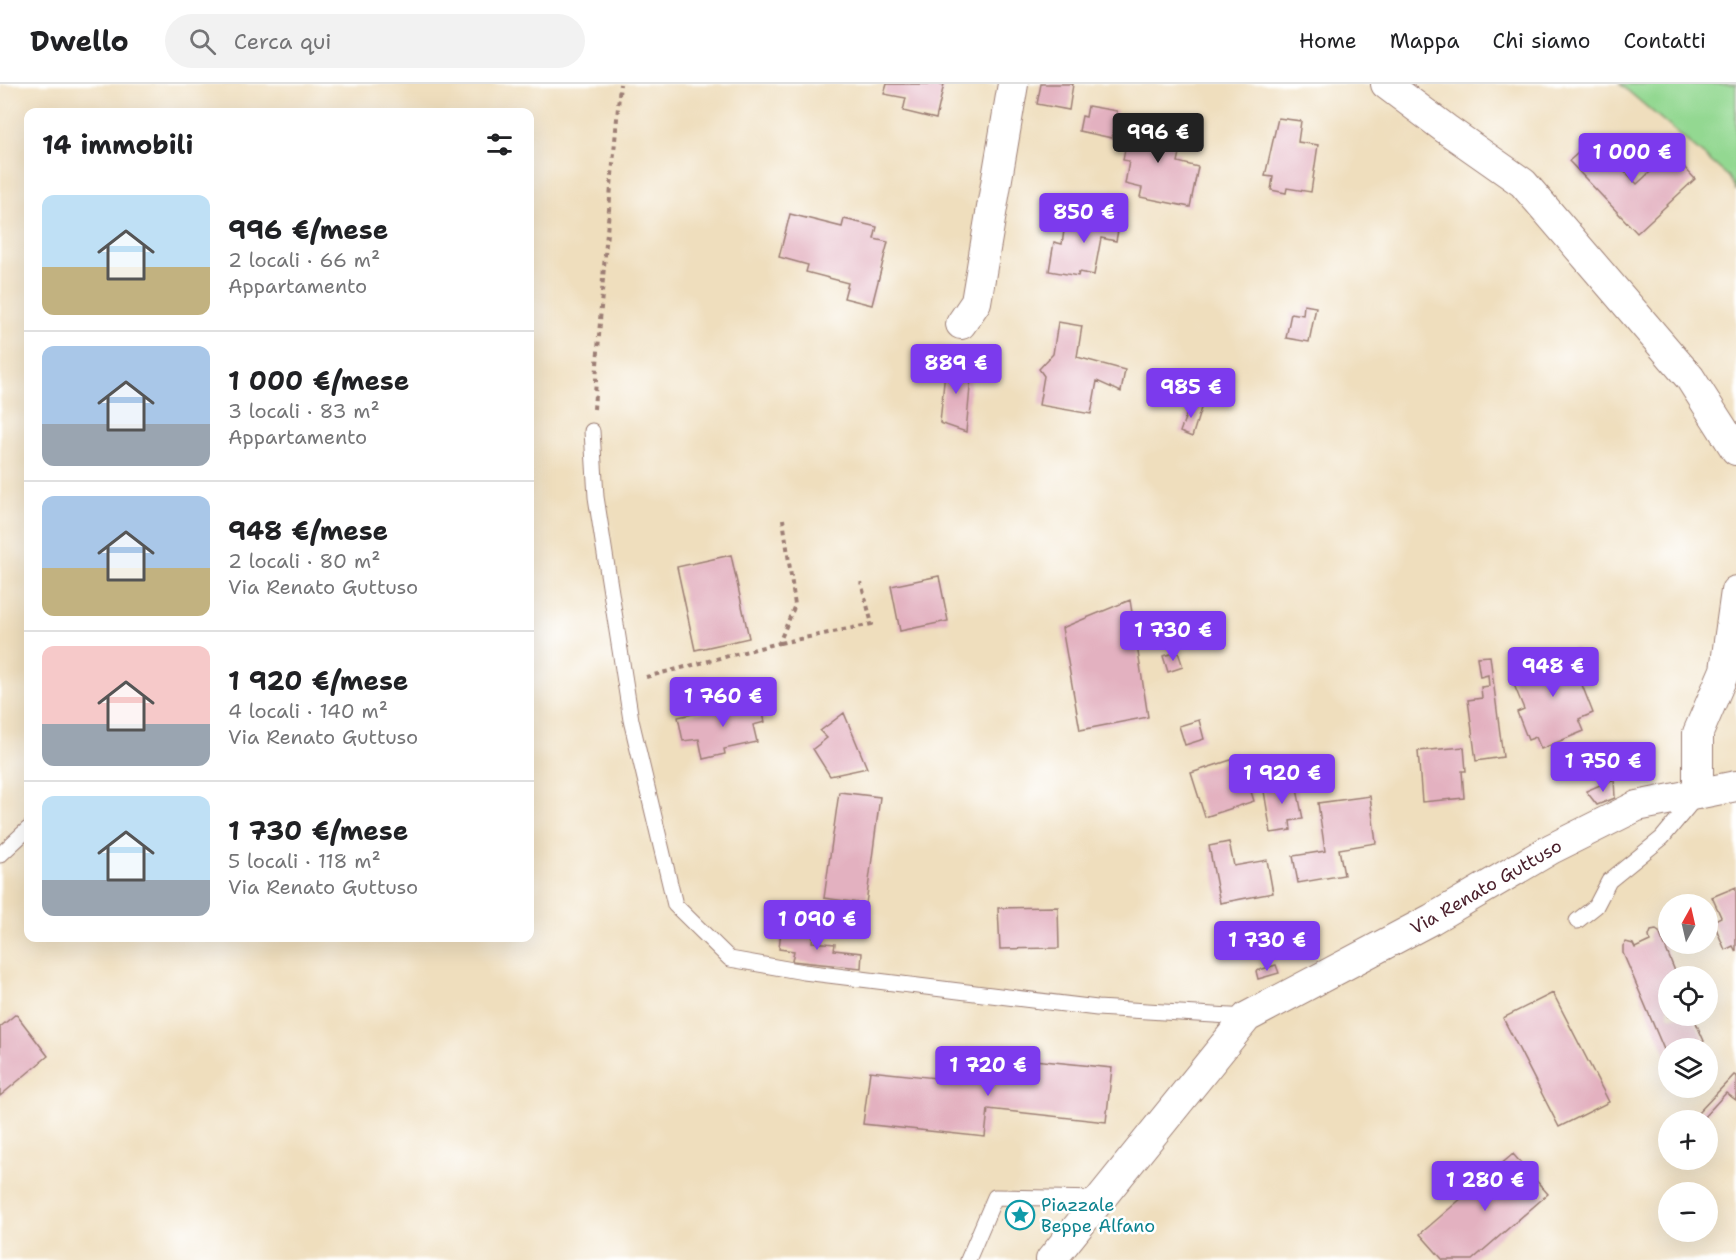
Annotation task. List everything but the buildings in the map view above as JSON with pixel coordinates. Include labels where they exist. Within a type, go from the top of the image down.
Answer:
[{"type":"street","points":[[961,324],[976,302],[1013,84]]},
{"type":"street","points":[[1386,84],[1523,183],[1690,378],[1736,450]]},
{"type":"street","points":[[1698,794],[1698,733],[1725,670],[1736,591]]},
{"type":"street","name":"Via Renato Guttuso","points":[[1247,1017],[1432,919],[1551,849],[1637,806],[1736,786]]},
{"type":"street","points":[[1051,1260],[1247,1017]]},
{"type":"lane","points":[[592,431],[596,497],[631,720],[675,905],[730,959],[804,972],[1097,1008],[1247,1017]]},
{"type":"lane","points":[[1577,921],[1596,906],[1609,881],[1662,838],[1698,794]]},
{"type":"lane","points":[[0,855],[24,833]]},
{"type":"lane","points":[[968,1260],[995,1197],[1100,1199]]},
{"type":"path","points":[[592,431],[620,84]]},
{"type":"path","points":[[780,643],[795,605],[783,519]]},
{"type":"path","points":[[625,682],[780,643],[872,624],[861,582]]},
{"type":"green space","points":[[1620,84],[1736,84],[1736,191],[1729,177]]},
{"type":"place","name":"Piazzale Beppe Alfano","points":[[1020,1215]]}]
